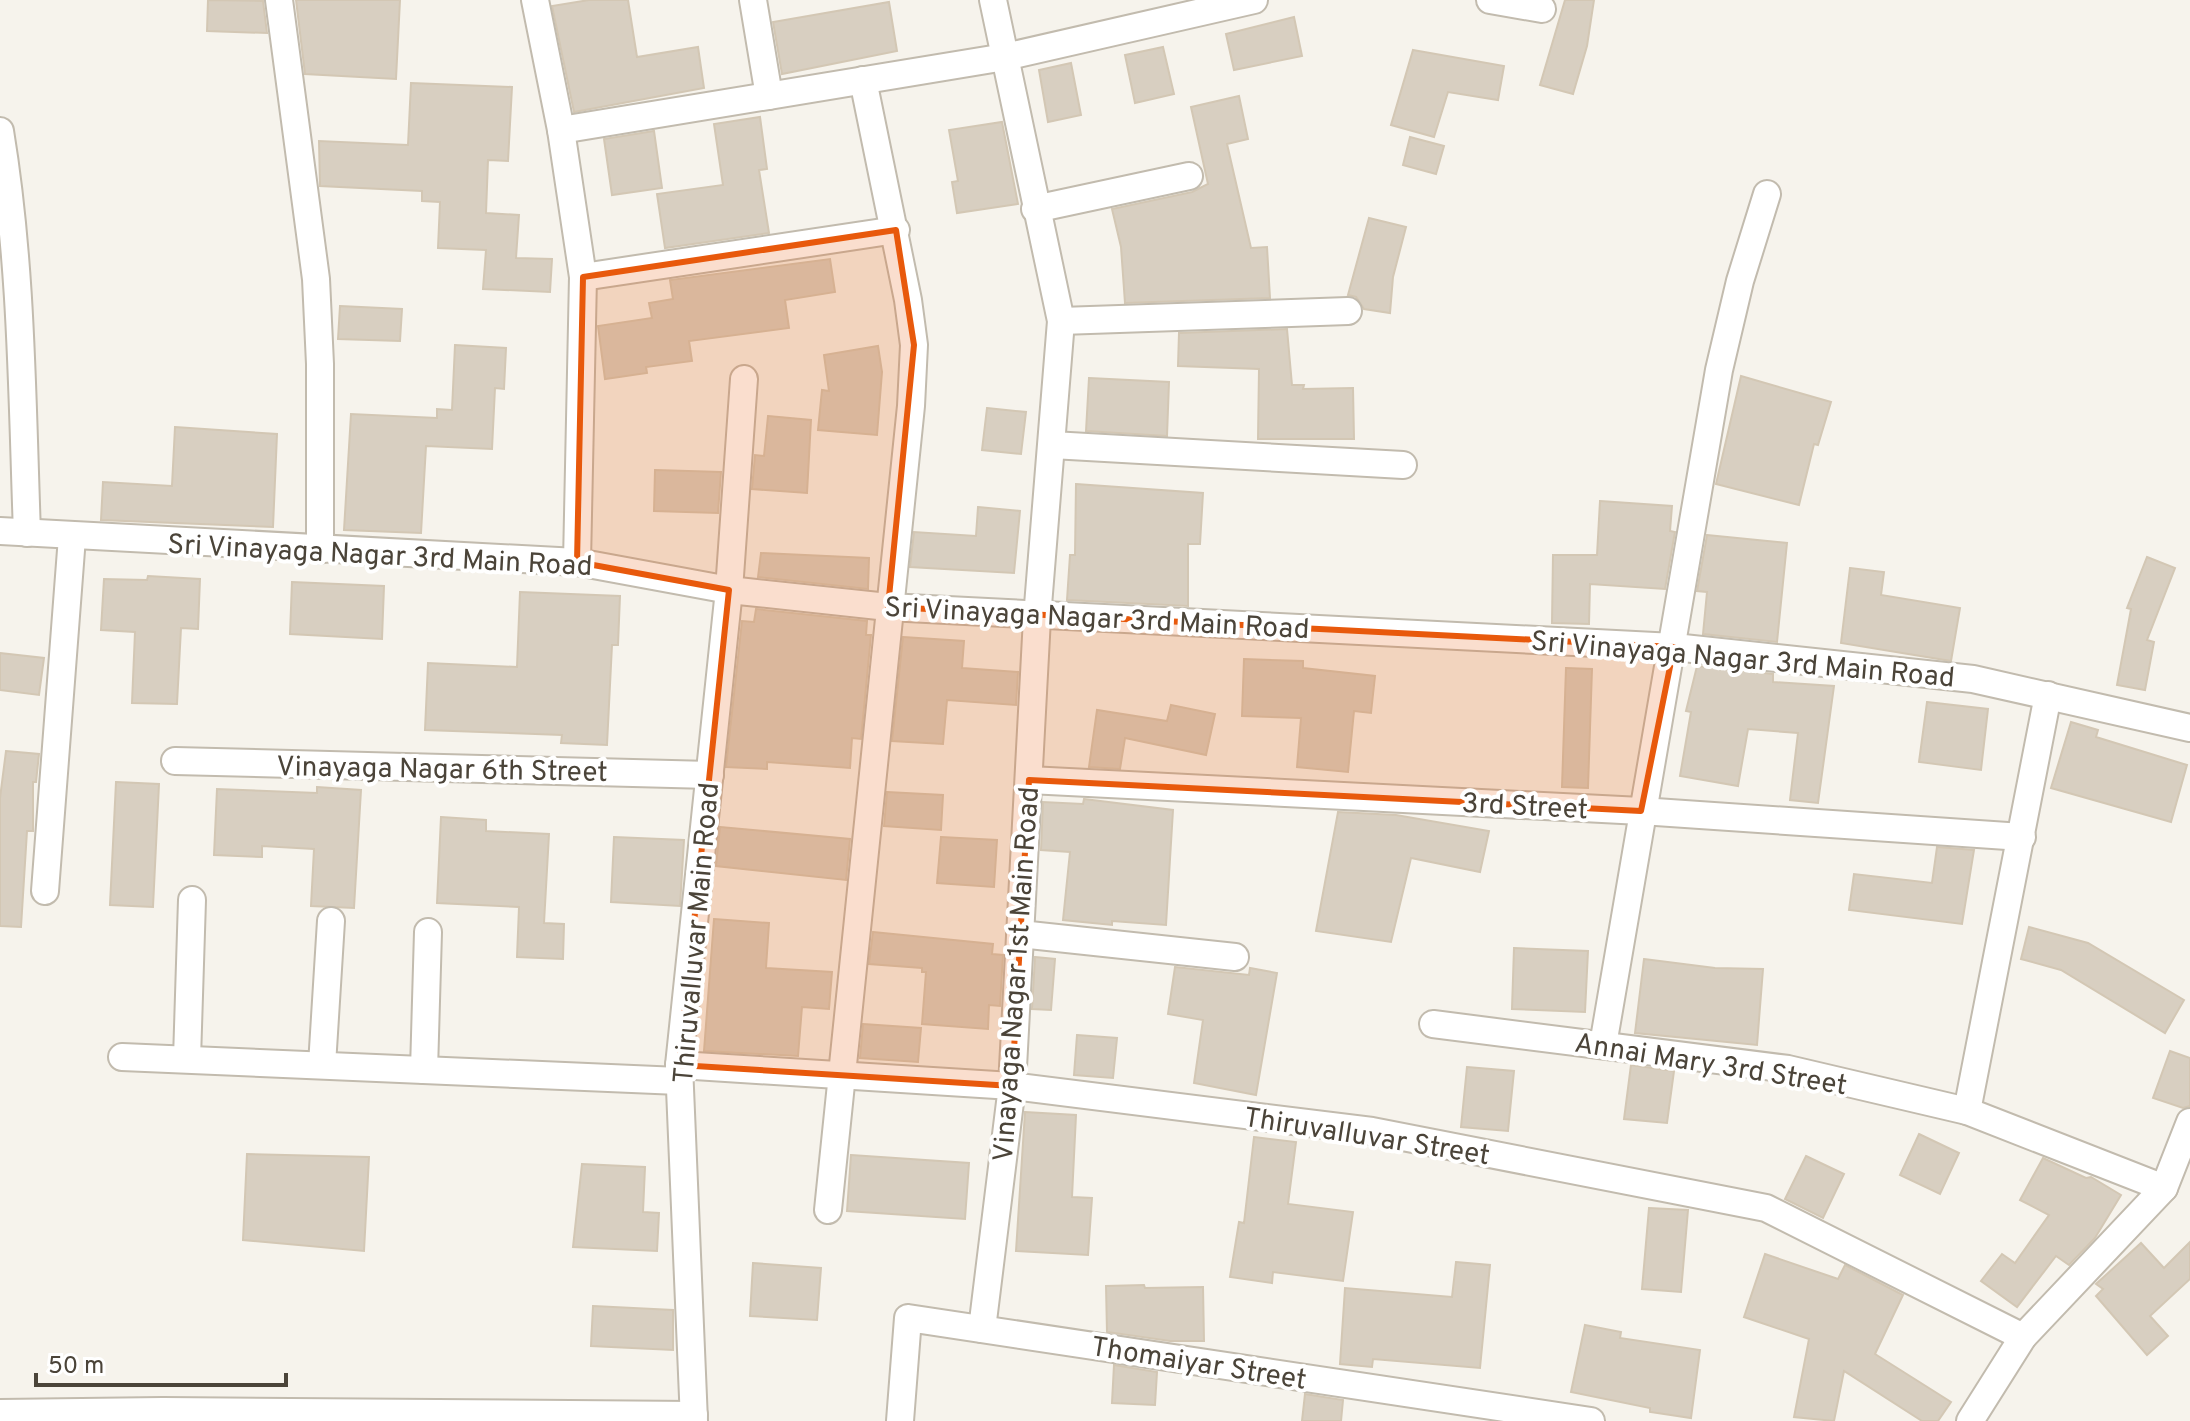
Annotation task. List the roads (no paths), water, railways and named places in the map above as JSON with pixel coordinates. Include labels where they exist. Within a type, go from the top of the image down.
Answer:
[{"type":"street","points":[[279,0],[316,279],[320,364],[320,550]]},
{"type":"street","points":[[535,0],[561,130],[583,277],[577,562]]},
{"type":"street","points":[[753,0],[769,96]]},
{"type":"street","name":"Vinayaga Nagar 1st Main Road","points":[[982,1329],[1012,1086],[1037,618],[1061,321],[993,0]]},
{"type":"street","points":[[561,130],[1005,57],[1254,0]]},
{"type":"street","points":[[1490,0],[1542,9]]},
{"type":"street","points":[[828,1210],[911,406],[914,345],[896,230],[863,80]]},
{"type":"street","points":[[0,131],[13,205],[27,533]]},
{"type":"street","points":[[1035,209],[1189,176]]},
{"type":"street","points":[[1603,1045],[1641,811],[1674,647],[1719,370],[1740,281],[1767,194]]},
{"type":"street","points":[[583,277],[896,230]]},
{"type":"street","points":[[1061,321],[1348,311]]},
{"type":"street","name":"Thiruvalluvar Main Road","points":[[694,1418],[679,1073],[729,590],[744,379]]},
{"type":"street","points":[[1052,445],[1403,465]]},
{"type":"street","name":"Sri Vinayaga Nagar 3rd Main Road","points":[[0,531],[577,562],[729,590],[888,607],[1037,618],[1674,647],[1973,679],[2190,728]]},
{"type":"street","points":[[45,891],[72,537]]},
{"type":"street","points":[[1967,1111],[2048,695]]},
{"type":"street","name":"Vinayaga Nagar 6th Street","points":[[175,761],[710,775]]},
{"type":"street","name":"3rd Street","points":[[1029,780],[1641,811],[2022,837]]},
{"type":"street","points":[[187,1059],[192,900]]},
{"type":"street","points":[[322,1065],[331,921]]},
{"type":"street","points":[[424,1070],[428,932]]},
{"type":"street","points":[[1020,934],[1235,957]]},
{"type":"street","name":"Annai Mary 3rd Street","points":[[1433,1024],[1788,1069],[1967,1111],[2164,1188]]},
{"type":"street","name":"Thiruvalluvar Street","points":[[122,1057],[424,1070],[844,1075],[1012,1086],[1372,1131],[1766,1208],[2023,1337]]},
{"type":"street","points":[[1970,1421],[2023,1337],[2164,1188],[2190,1122]]},
{"type":"street","name":"Thomaiyar Street","points":[[900,1421],[908,1318],[1591,1421]]},
{"type":"street","points":[[0,1413],[163,1411],[694,1418]]}]
